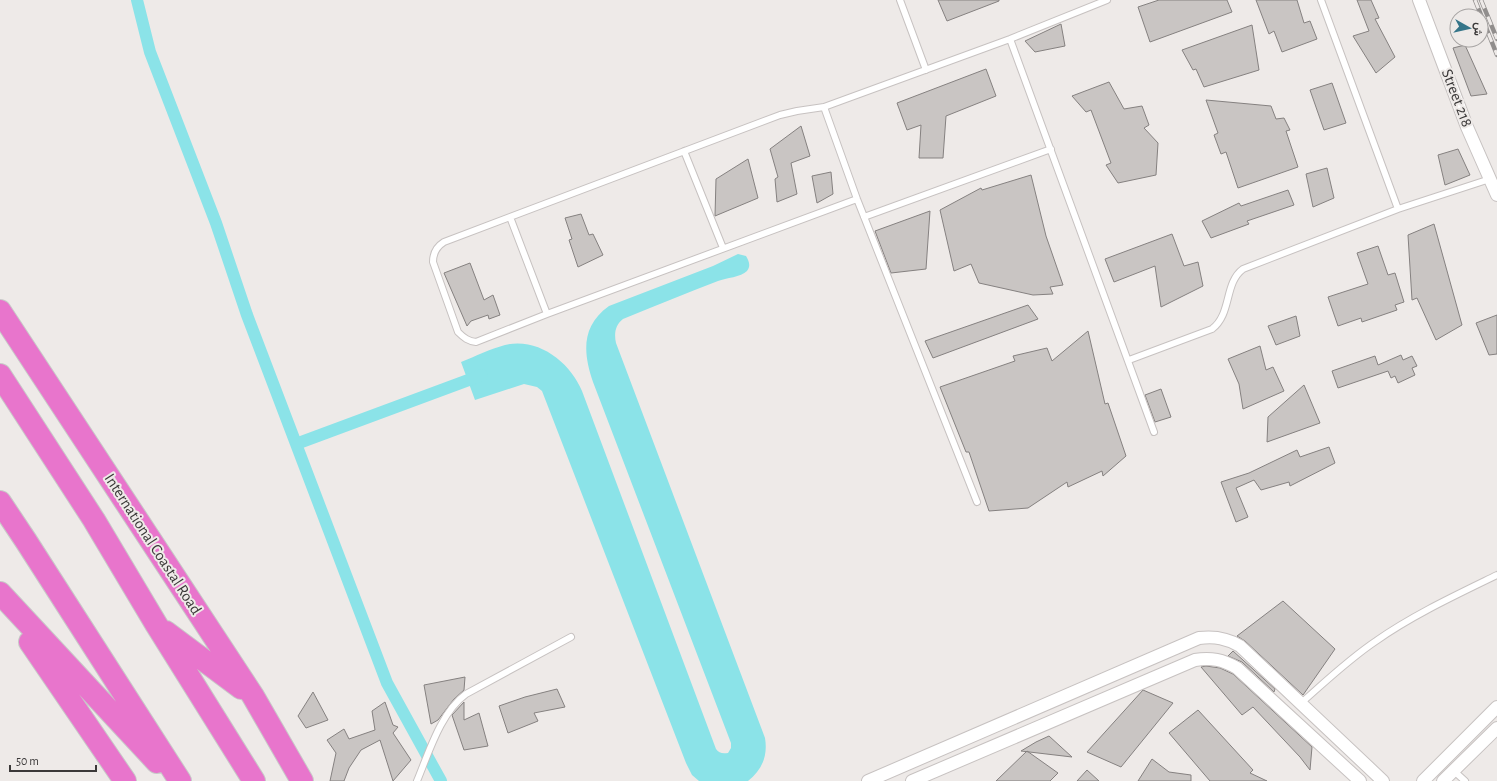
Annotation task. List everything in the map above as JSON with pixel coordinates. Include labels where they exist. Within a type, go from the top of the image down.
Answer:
[{"type":"highway","name":"International Coastal Road","points":[[0,311],[253,696],[302,781]]},
{"type":"highway","points":[[0,375],[94,520],[156,624],[254,781]]},
{"type":"highway","points":[[0,502],[180,781]]},
{"type":"highway","points":[[0,593],[174,781]]},
{"type":"highway","points":[[0,598],[125,781]]},
{"type":"highway","points":[[156,624],[253,696]]},
{"type":"street","name":"Street 218","points":[[1419,0],[1468,127],[1497,195]]},
{"type":"street","points":[[875,780],[1199,638],[1210,636],[1231,640],[1240,646],[1300,704],[1384,781]]},
{"type":"street","points":[[912,781],[1195,660],[1206,658],[1222,661],[1237,668],[1360,781]]},
{"type":"street","points":[[1423,781],[1497,707]]},
{"type":"street","points":[[1444,781],[1497,728]]},
{"type":"lane","points":[[900,0],[926,70]]},
{"type":"lane","points":[[857,199],[546,314],[476,342],[469,341],[463,337],[456,328],[433,262],[435,250],[438,245],[444,242],[780,115],[824,107],[926,70],[1107,0]]},
{"type":"lane","points":[[1321,0],[1398,209]]},
{"type":"lane","points":[[1010,38],[1052,149],[1154,432]]},
{"type":"lane","points":[[824,107],[857,199],[977,502]]},
{"type":"lane","points":[[864,217],[1052,149]]},
{"type":"lane","points":[[684,151],[723,248]]},
{"type":"lane","points":[[1129,360],[1212,329],[1218,325],[1224,314],[1234,278],[1243,269],[1398,209],[1490,179]]},
{"type":"lane","points":[[510,217],[546,314]]},
{"type":"lane","points":[[1300,704],[1347,662],[1376,640],[1407,621],[1497,575]]},
{"type":"lane","points":[[417,781],[445,717],[455,703],[466,694],[571,637]]},
{"type":"lane","points":[[1454,771],[1465,781]]},
{"type":"water","points":[[738,254],[746,256],[749,262],[749,267],[744,273],[718,281],[623,319],[618,324],[615,333],[616,343],[765,738],[765,757],[757,772],[748,781],[699,781],[692,775],[686,763],[542,391],[537,387],[524,384],[475,400],[461,362],[505,345],[517,343],[541,348],[551,354],[570,370],[577,380],[716,749],[721,753],[728,753],[731,748],[731,743],[593,382],[587,361],[586,350],[589,331],[593,322],[609,306],[713,266]]},
{"type":"building","points":[[938,0],[999,0],[999,1],[947,21]]},
{"type":"building","points":[[1159,0],[1227,0],[1232,12],[1150,42],[1138,7]]},
{"type":"building","points":[[1256,0],[1297,0],[1304,23],[1310,21],[1317,39],[1282,52],[1274,31],[1269,34]]},
{"type":"building","points":[[1357,0],[1371,0],[1379,18],[1375,19],[1395,57],[1376,73],[1353,36],[1369,31]]},
{"type":"building","points":[[1061,24],[1065,46],[1035,52],[1025,41]]},
{"type":"building","points":[[1252,25],[1259,70],[1204,87],[1196,69],[1193,70],[1182,50]]},
{"type":"building","points":[[1453,48],[1466,48],[1487,94],[1471,96]]},
{"type":"building","points":[[986,69],[996,96],[946,116],[943,158],[919,158],[921,125],[907,130],[897,103]]},
{"type":"building","points":[[1109,82],[1124,109],[1142,106],[1149,125],[1144,128],[1158,143],[1156,175],[1118,183],[1106,165],[1111,163],[1091,110],[1086,112],[1072,96]]},
{"type":"building","points":[[1332,83],[1346,123],[1324,130],[1310,90]]},
{"type":"building","points":[[1206,100],[1271,106],[1276,119],[1284,118],[1290,130],[1286,131],[1298,167],[1238,188],[1226,152],[1221,154],[1214,135],[1218,133]]},
{"type":"building","points":[[801,126],[810,156],[791,163],[797,194],[777,202],[775,179],[778,177],[770,149]]},
{"type":"building","points":[[1458,149],[1470,175],[1445,185],[1438,155]]},
{"type":"building","points":[[748,159],[758,198],[715,216],[716,179]]},
{"type":"building","points":[[1327,168],[1334,198],[1313,207],[1306,174]]},
{"type":"building","points":[[831,172],[833,194],[817,203],[812,176]]},
{"type":"building","points":[[1031,175],[1046,236],[1063,285],[1050,287],[1053,294],[1033,295],[979,283],[971,264],[954,271],[940,210],[981,188],[982,190]]},
{"type":"building","points":[[1288,190],[1294,205],[1247,221],[1249,224],[1211,238],[1202,221],[1239,203],[1241,206]]},
{"type":"building","points":[[930,211],[926,269],[891,273],[875,231]]},
{"type":"building","points":[[581,214],[589,235],[593,234],[603,255],[578,267],[569,240],[572,239],[565,218]]},
{"type":"building","points":[[1434,224],[1462,325],[1436,340],[1417,298],[1412,300],[1408,235]]},
{"type":"building","points":[[1172,234],[1184,266],[1198,262],[1203,286],[1161,307],[1155,266],[1114,282],[1105,259]]},
{"type":"building","points":[[1378,246],[1388,275],[1395,273],[1404,302],[1395,305],[1397,310],[1362,322],[1361,318],[1338,326],[1328,297],[1368,284],[1357,253]]},
{"type":"building","points":[[470,263],[484,300],[493,295],[500,315],[489,319],[488,315],[471,321],[467,326],[444,273]]},
{"type":"building","points":[[1028,305],[1038,319],[933,358],[925,341]]},
{"type":"building","points":[[1497,315],[1497,354],[1489,355],[1476,323]]},
{"type":"building","points":[[1296,316],[1300,336],[1276,345],[1268,326]]},
{"type":"building","points":[[1088,331],[1105,404],[1108,403],[1126,456],[1103,476],[1102,471],[1068,487],[1067,482],[1028,508],[989,511],[969,452],[966,452],[940,387],[1015,361],[1013,356],[1047,348],[1052,361]]},
{"type":"building","points":[[1260,346],[1266,370],[1273,367],[1284,391],[1243,409],[1239,384],[1228,359]]},
{"type":"building","points":[[1401,355],[1403,360],[1412,356],[1417,366],[1412,368],[1415,375],[1398,383],[1395,376],[1391,378],[1388,371],[1338,388],[1332,371],[1375,356],[1378,365]]},
{"type":"building","points":[[1304,385],[1320,423],[1267,442],[1268,417]]},
{"type":"building","points":[[1161,389],[1171,417],[1155,422],[1145,395]]},
{"type":"building","points":[[1329,447],[1335,463],[1290,486],[1289,482],[1261,490],[1254,480],[1236,488],[1248,517],[1236,522],[1221,482],[1249,473],[1297,450],[1300,457]]},
{"type":"building","points":[[1283,601],[1335,649],[1303,695],[1245,641],[1237,636]]},
{"type":"building","points":[[1233,651],[1275,689],[1274,692],[1242,662],[1228,656]]},
{"type":"building","points":[[1206,666],[1220,668],[1233,674],[1312,747],[1310,770],[1300,757],[1253,707],[1242,715],[1201,667]]},
{"type":"building","points":[[465,677],[464,690],[454,699],[438,720],[431,724],[424,685]]},
{"type":"building","points":[[557,689],[565,707],[534,713],[538,721],[508,733],[499,706],[525,697]]},
{"type":"building","points":[[1143,690],[1173,703],[1121,767],[1087,752]]},
{"type":"building","points":[[313,692],[328,720],[306,728],[298,716]]},
{"type":"building","points":[[385,702],[393,725],[398,727],[393,733],[411,760],[393,781],[380,740],[361,750],[349,768],[344,781],[330,781],[336,753],[327,740],[344,729],[349,739],[375,730],[372,711]]},
{"type":"building","points":[[464,702],[464,720],[479,713],[488,746],[464,750],[452,715]]},
{"type":"building","points":[[1198,710],[1253,770],[1250,773],[1267,781],[1210,781],[1169,733]]},
{"type":"building","points":[[1049,736],[1072,757],[1021,751],[1036,742]]},
{"type":"building","points":[[1027,751],[1058,773],[1050,781],[996,781]]},
{"type":"building","points":[[1152,759],[1169,772],[1191,775],[1191,781],[1138,781]]},
{"type":"building","points":[[1087,770],[1099,781],[1077,781]]},
{"type":"waterway","points":[[137,0],[150,52],[216,223],[247,315],[387,683],[441,781]]},
{"type":"waterway","points":[[296,444],[482,375]]},
{"type":"railway","points":[[1475,0],[1497,55]]},
{"type":"railway","points":[[1481,0],[1497,39]]}]
